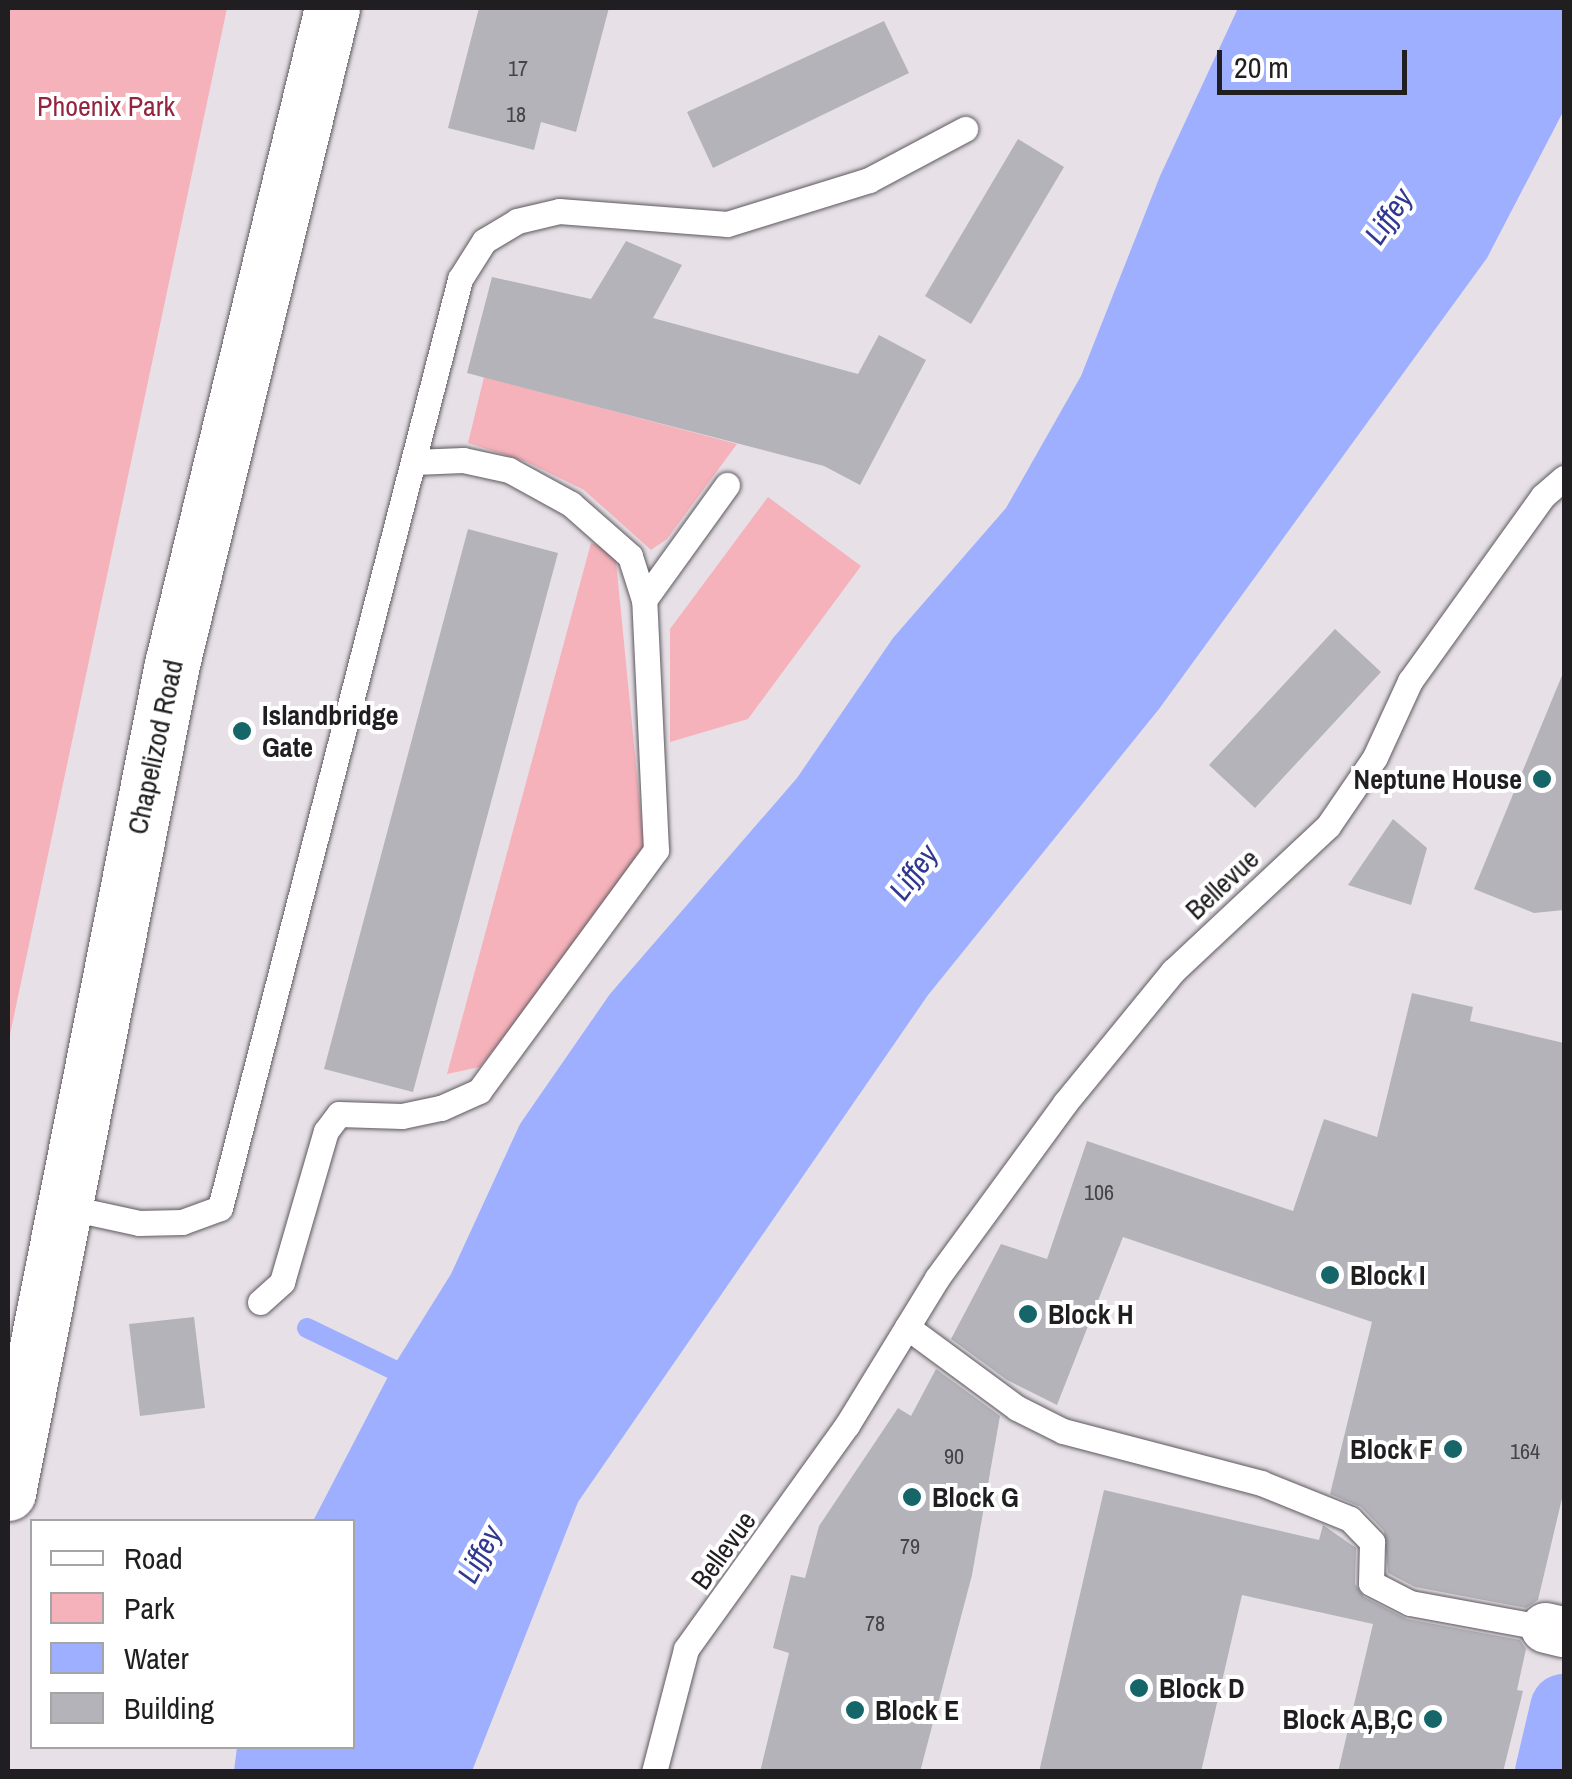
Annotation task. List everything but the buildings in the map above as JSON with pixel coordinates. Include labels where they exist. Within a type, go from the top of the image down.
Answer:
[{"type":"main road","name":"Chapelizod Road","points":[[9,1466],[172,664],[332,8]]},
{"type":"lane","points":[[60,1206],[139,1223],[182,1222],[220,1208],[460,278],[484,241],[517,221],[559,211],[727,224],[869,180],[965,129]]},
{"type":"lane","points":[[260,1302],[282,1282],[326,1131],[339,1114],[402,1116],[441,1108],[479,1091],[653,862],[644,600],[630,556],[615,537],[536,482],[463,460],[414,462]]},
{"type":"lane","name":"Bellevue","points":[[654,1772],[686,1649],[763,1549],[907,1327],[1065,1103],[1172,972],[1328,826],[1375,758],[1410,681],[1543,496],[1564,478]]},
{"type":"lane","points":[[644,600],[727,485]]},
{"type":"lane","points":[[907,1327],[1016,1408],[1063,1431],[1261,1483],[1350,1519],[1372,1542],[1371,1583],[1410,1604],[1555,1630]]},
{"type":"green space","name":"Phoenix Park","points":[[8,8],[227,8],[8,1044]]},
{"type":"green space","points":[[484,377],[737,444],[667,539],[651,550],[584,490],[527,462],[468,443]]},
{"type":"green space","points":[[768,497],[861,566],[748,719],[670,742],[670,629]]},
{"type":"green space","points":[[591,543],[615,551],[645,856],[480,1067],[447,1074]]},
{"type":"water","name":"Liffey","points":[[1238,8],[1564,8],[1564,110],[1487,258],[1159,709],[928,995],[578,1502],[472,1771],[234,1771],[237,1749],[355,1749],[355,1519],[314,1519],[393,1367],[451,1274],[520,1124],[610,994],[797,778],[893,638],[1006,508],[1081,376],[1160,176]]},
{"type":"waterway","points":[[307,1328],[413,1379]]},
{"type":"waterway","points":[[1549,1772],[1564,1708]]},
{"type":"place","name":"Islandbridge Gate","points":[[242,731]]},
{"type":"place","name":"Neptune House","points":[[1542,779]]},
{"type":"place","name":"Block I","points":[[1330,1275]]},
{"type":"place","name":"Block H","points":[[1028,1314]]},
{"type":"place","name":"Block F","points":[[1453,1449]]},
{"type":"place","name":"Block G","points":[[912,1497]]},
{"type":"place","name":"Block D","points":[[1139,1688]]},
{"type":"place","name":"Block E","points":[[855,1710]]},
{"type":"place","name":"Block A,B,C","points":[[1433,1719]]}]
